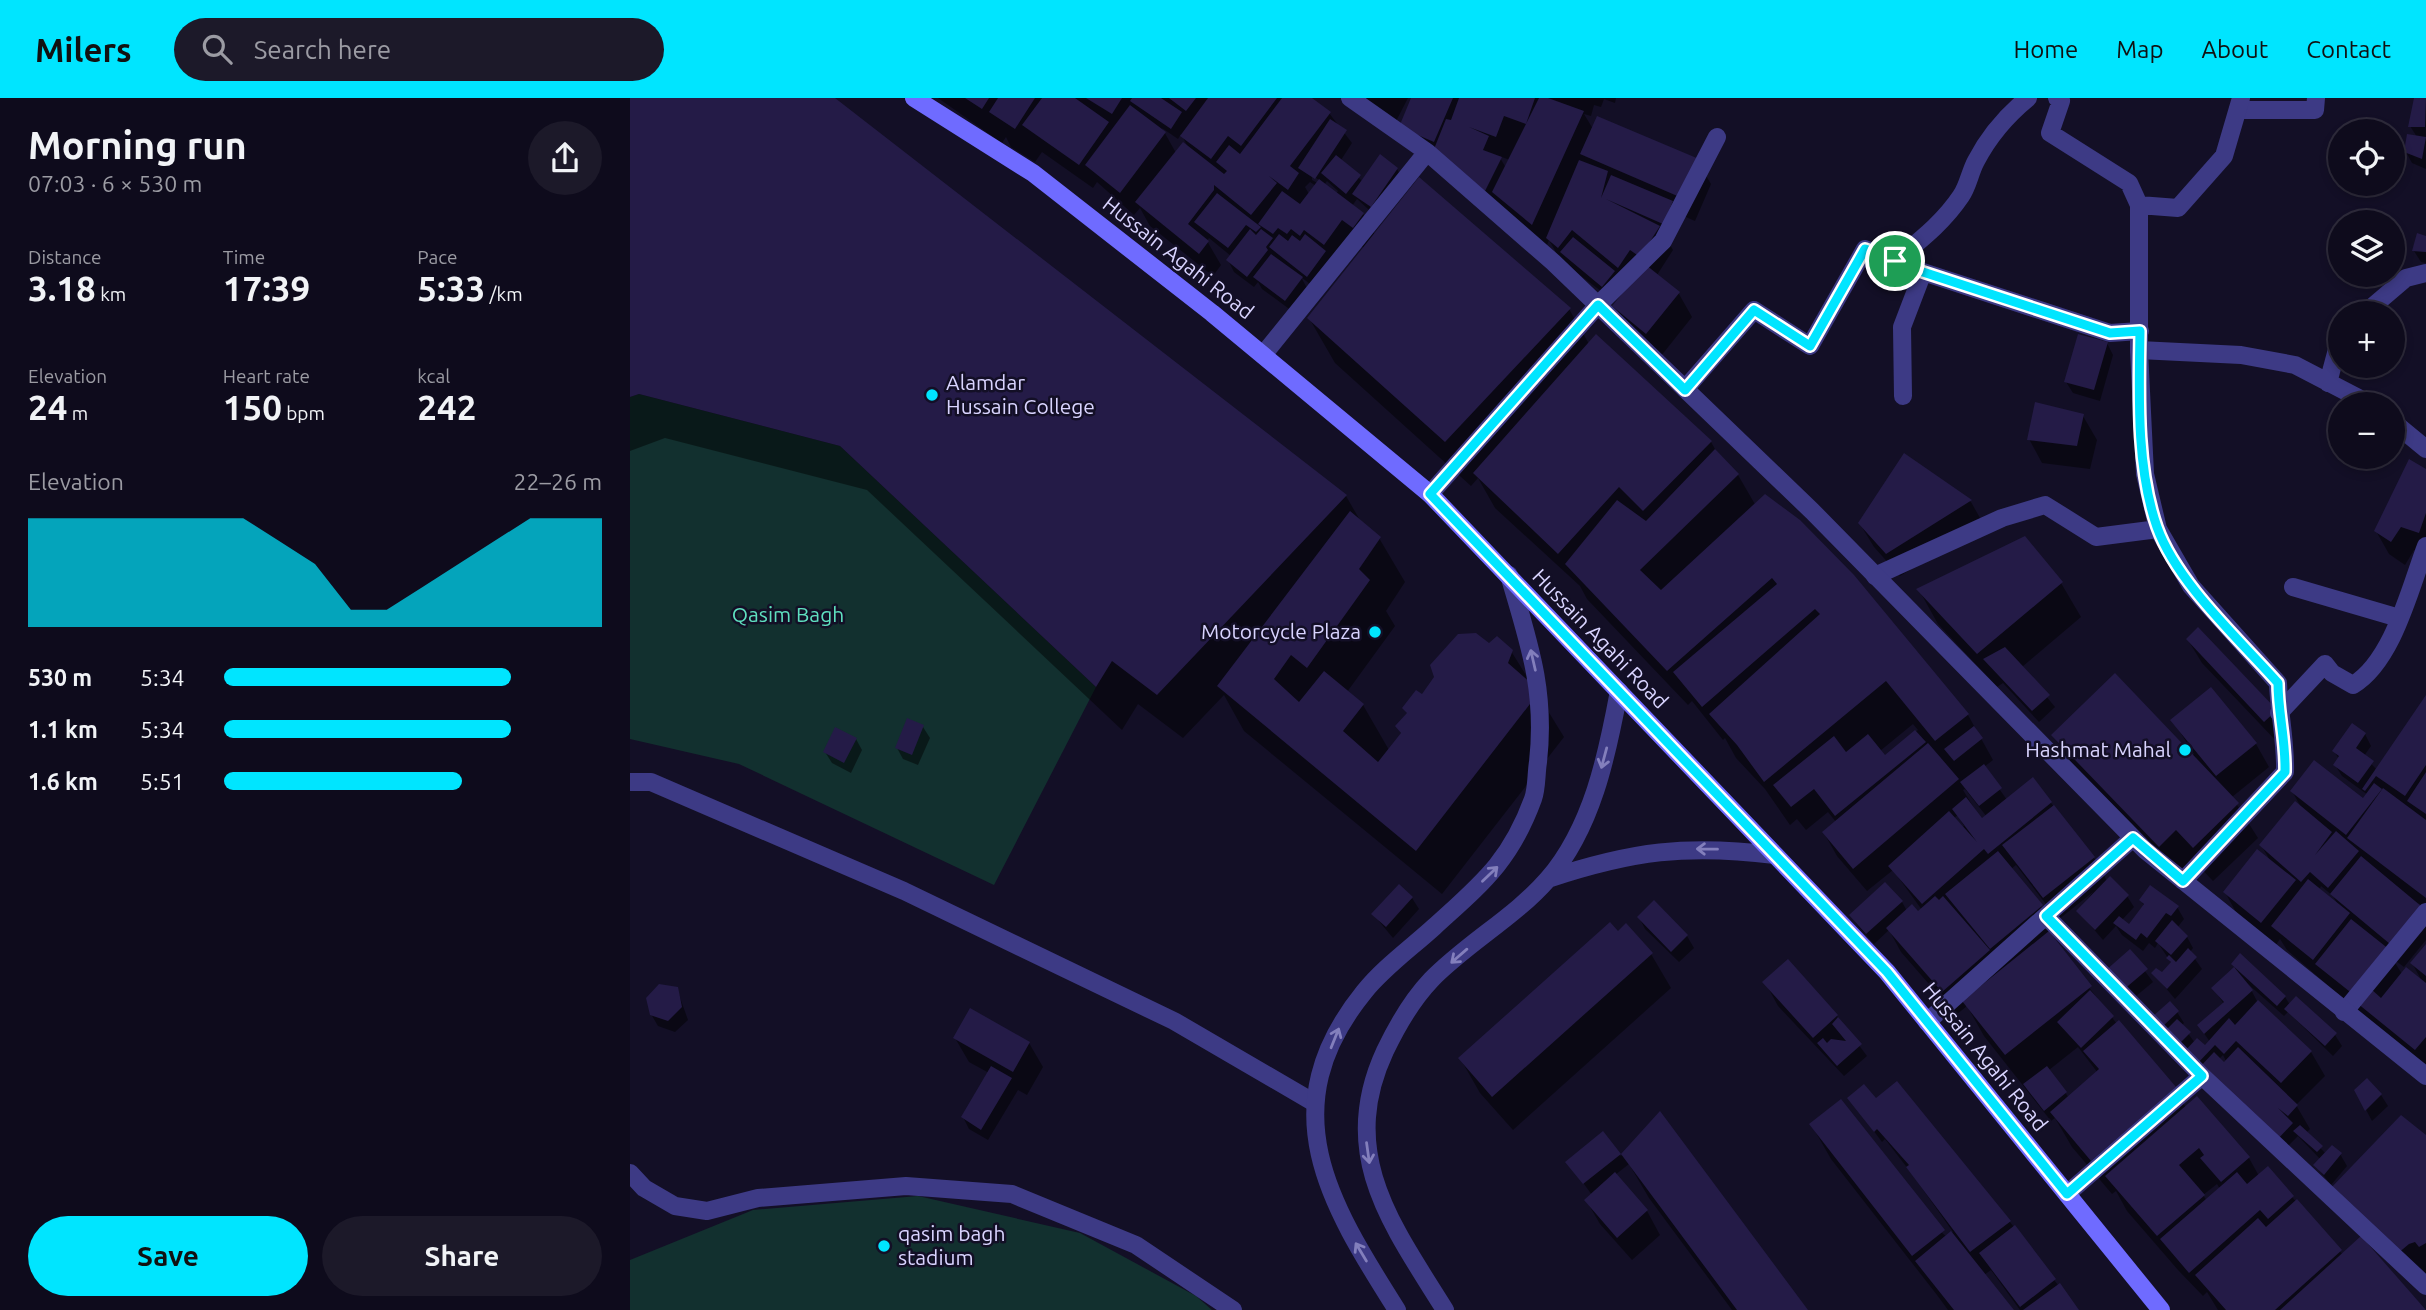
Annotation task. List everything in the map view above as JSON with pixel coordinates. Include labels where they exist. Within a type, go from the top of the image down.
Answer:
[{"type":"main road","name":"Hussain Agahi Road","points":[[914,98],[1033,173],[1263,355],[1430,494],[1887,972],[2161,1310]]},
{"type":"street","points":[[1350,98],[1427,152],[1598,305],[1875,576],[2133,838],[2426,1076]]},
{"type":"street","points":[[1895,261],[1938,226],[1963,194],[1975,162],[1992,134],[2008,114],[2028,98]]},
{"type":"street","points":[[2057,98],[2061,102],[2050,132],[2129,183],[2139,205],[2139,350],[2145,474],[2158,529],[2191,586],[2278,683],[2278,713],[2286,748],[2285,772],[2183,881]]},
{"type":"street","points":[[2139,205],[2178,208],[2224,156],[2240,104],[2315,110],[2316,98]]},
{"type":"street","points":[[1430,494],[1598,305],[1663,241],[1717,137]]},
{"type":"street","points":[[1263,355],[1427,152]]},
{"type":"street","points":[[1685,390],[1754,310],[1810,346],[1865,249],[1923,272],[2110,333],[2140,331]]},
{"type":"street","points":[[1903,396],[1902,327],[1923,272]]},
{"type":"street","points":[[2379,301],[2406,278],[2426,273]]},
{"type":"street","points":[[2139,350],[2241,355],[2295,365],[2346,392]]},
{"type":"street","points":[[2328,383],[2329,378]]},
{"type":"street","points":[[2405,432],[2426,449]]},
{"type":"street","points":[[1875,576],[2002,519],[2045,505],[2096,537],[2158,529]]},
{"type":"street","points":[[2278,713],[2325,664],[2332,673],[2353,685],[2368,676],[2399,618],[2426,546]]},
{"type":"street","points":[[1397,1310],[1343,1222],[1324,1175],[1316,1138],[1313,1102],[1324,1064],[1340,1025],[1365,990],[1498,868],[1518,834],[1534,796],[1541,700],[1532,655],[1509,575]]},
{"type":"street","points":[[2293,587],[2399,618]]},
{"type":"street","points":[[1445,1310],[1390,1222],[1373,1184],[1367,1148],[1366,1111],[1376,1070],[1413,1002],[1431,980],[1548,879],[1586,816],[1606,751],[1619,691]]},
{"type":"street","points":[[630,782],[651,782],[904,891],[1174,1021],[1313,1102]]},
{"type":"street","points":[[1927,1022],[2133,838]]},
{"type":"street","points":[[1548,879],[1598,862],[1673,850],[1701,848],[1774,855]]},
{"type":"street","points":[[2344,1012],[2426,912]]},
{"type":"street","points":[[2046,916],[2202,1076],[2426,1286]]},
{"type":"street","points":[[2067,1194],[2202,1076]]},
{"type":"street","points":[[630,1173],[644,1188],[675,1206],[707,1211],[758,1198],[906,1185],[1012,1194],[1136,1245],[1233,1310]]},
{"type":"green space","name":"Qasim Bagh","points":[[639,394],[840,446],[1096,687],[994,885],[739,764],[630,739],[630,397]]},
{"type":"green space","name":"qasim bagh stadium","points":[[918,1196],[1080,1233],[1196,1296],[1212,1310],[630,1310],[630,1260],[753,1210]]},
{"type":"building","name":"Alamdar Hussain College","points":[[630,98],[835,98],[1347,495],[1157,695],[1112,661],[1096,687],[840,446],[639,394],[630,397]]},
{"type":"building","points":[[965,98],[989,98],[982,109]]},
{"type":"building","points":[[998,98],[1035,98],[1015,129],[989,112]]},
{"type":"building","points":[[1042,98],[1075,98],[1109,122],[1079,165],[1022,125]]},
{"type":"building","points":[[1086,98],[1122,98],[1112,114]]},
{"type":"building","points":[[1132,98],[1161,98],[1182,112],[1171,129],[1130,101]]},
{"type":"building","points":[[1169,98],[1196,98],[1186,111]]},
{"type":"building","points":[[1208,98],[1277,98],[1241,146],[1228,136],[1211,159],[1180,136]]},
{"type":"building","points":[[1282,98],[1312,98],[1331,112],[1290,166],[1299,173],[1288,190],[1269,176],[1277,183],[1251,215],[1214,185],[1214,190],[1188,224],[1209,241],[1199,254],[1135,202],[1183,142],[1224,174],[1227,171],[1216,162],[1229,145],[1240,154]]},
{"type":"building","points":[[1411,98],[1453,98],[1434,142],[1399,127]]},
{"type":"building","points":[[1459,98],[1535,98],[1526,124],[1504,116],[1496,137],[1469,127],[1489,136],[1483,150],[1502,157],[1485,191],[1434,149],[1446,119],[1451,120]]},
{"type":"building","points":[[1539,98],[1548,98],[1584,111],[1532,225],[1492,192]]},
{"type":"building","points":[[2414,98],[2426,98],[2425,127],[2408,127]]},
{"type":"building","points":[[1130,105],[1166,132],[1120,193],[1085,165]]},
{"type":"building","points":[[1597,116],[1699,159],[1682,198],[1580,154]]},
{"type":"building","points":[[1330,119],[1347,130],[1315,179],[1298,168]]},
{"type":"building","points":[[2407,134],[2426,137],[2422,159],[2405,152]]},
{"type":"building","points":[[1380,154],[1398,168],[1371,207],[1352,194]]},
{"type":"building","points":[[1336,155],[1361,175],[1346,194],[1321,173]]},
{"type":"building","points":[[1579,160],[1608,171],[1601,198],[1611,175],[1673,201],[1663,224],[1606,199],[1660,226],[1640,257],[1630,250],[1618,268],[1572,230],[1558,248],[1546,238]]},
{"type":"building","points":[[1419,177],[1571,308],[1445,442],[1307,318]]},
{"type":"building","points":[[1319,179],[1364,213],[1353,228],[1342,220],[1324,245],[1304,230],[1300,236],[1291,229],[1287,234],[1278,228],[1273,234],[1258,224],[1282,191],[1300,204]]},
{"type":"building","points":[[1217,193],[1261,227],[1256,232],[1246,225],[1228,248],[1194,222]]},
{"type":"building","points":[[1250,229],[1256,235],[1261,229],[1273,238],[1266,247],[1268,250],[1247,277],[1226,260]]},
{"type":"building","points":[[2417,233],[2426,236],[2426,252],[2412,251]]},
{"type":"building","points":[[1279,234],[1288,241],[1292,235],[1300,241],[1305,234],[1326,251],[1307,277],[1269,247]]},
{"type":"building","points":[[1573,237],[1615,271],[1602,287],[1560,252]]},
{"type":"building","points":[[1271,254],[1303,277],[1285,301],[1253,277]]},
{"type":"building","points":[[1646,265],[1680,292],[1646,334],[1612,306]]},
{"type":"building","points":[[1596,334],[1712,441],[1643,511],[1619,487],[1558,554],[1473,473]]},
{"type":"building","points":[[2078,334],[2108,342],[2094,390],[2064,382]]},
{"type":"building","points":[[2035,402],[2084,414],[2077,446],[2027,440]]},
{"type":"building","points":[[1715,449],[1739,474],[1640,570],[1661,590],[1765,494],[1800,520],[1854,575],[1969,714],[1935,741],[1886,681],[1764,782],[1737,745],[1709,714],[1820,614],[1815,609],[1702,707],[1673,672],[1777,584],[1772,578],[1667,671],[1565,564],[1617,500],[1646,521]]},
{"type":"building","points":[[1904,453],[1972,500],[1886,554],[1858,523]]},
{"type":"building","points":[[2409,459],[2426,469],[2426,513],[2419,533],[2401,527],[2391,542],[2374,531]]},
{"type":"building","points":[[1350,511],[1381,537],[1359,569],[1370,580],[1307,668],[1291,655],[1274,679],[1299,702],[1324,671],[1364,704],[1343,731],[1378,762],[1401,733],[1395,726],[1407,713],[1402,708],[1416,690],[1422,694],[1434,677],[1430,665],[1458,634],[1476,633],[1489,643],[1497,636],[1513,650],[1508,663],[1540,691],[1416,851],[1217,686]]},
{"type":"building","points":[[2025,536],[2063,582],[1977,654],[1916,589]]},
{"type":"building","points":[[2198,627],[2277,710],[2264,722],[2186,639]]},
{"type":"building","points":[[2005,647],[2050,695],[2032,711],[1983,659]]},
{"type":"building","points":[[2115,673],[2239,803],[2193,848],[2176,830],[2159,847],[2051,735]]},
{"type":"building","points":[[2211,687],[2257,743],[2216,776],[2170,720]]},
{"type":"building","points":[[2426,695],[2426,765],[2405,796],[2376,776],[2365,791],[2362,789]]},
{"type":"building","points":[[907,718],[924,725],[912,755],[895,748]]},
{"type":"building","points":[[2352,723],[2366,733],[2356,748],[2374,761],[2358,783],[2333,765],[2339,756],[2332,751]]},
{"type":"building","points":[[1974,726],[1983,738],[1954,761],[1944,749]]},
{"type":"building","points":[[835,727],[857,738],[844,763],[823,752]]},
{"type":"building","points":[[1915,730],[1926,742],[1835,816],[1814,789],[1791,807],[1773,785],[1834,736],[1846,752],[1868,734],[1885,755]]},
{"type":"building","points":[[1928,743],[1959,779],[1853,869],[1822,832]]},
{"type":"building","points":[[2314,760],[2363,798],[2374,783],[2382,789],[2346,835],[2290,791]]},
{"type":"building","points":[[1984,764],[2002,788],[1979,806],[1960,782]]},
{"type":"building","points":[[2426,772],[2426,814],[2407,801]]},
{"type":"building","points":[[2033,777],[2052,802],[1988,854],[1984,849],[1922,904],[1888,866],[1949,811],[1977,842],[1952,809],[1966,797],[1982,818]]},
{"type":"building","points":[[2383,788],[2426,820],[2426,898],[2347,838]]},
{"type":"building","points":[[2295,801],[2332,832],[2315,855],[2336,831],[2359,851],[2328,888],[2310,872],[2301,882],[2259,845]]},
{"type":"building","points":[[2054,805],[2095,857],[2043,898],[2002,845]]},
{"type":"building","points":[[2257,849],[2296,880],[2261,923],[2223,892]]},
{"type":"building","points":[[1998,851],[2043,905],[1990,949],[1945,894]]},
{"type":"building","points":[[2361,856],[2421,906],[2390,944],[2330,894]]},
{"type":"building","points":[[2110,876],[2129,895],[2095,930],[2076,911]]},
{"type":"building","points":[[2308,879],[2350,913],[2313,960],[2271,926]]},
{"type":"building","points":[[1885,882],[1903,901],[1866,934],[1849,915]]},
{"type":"building","points":[[1399,884],[1413,897],[1386,927],[1371,914]]},
{"type":"building","points":[[2150,885],[2179,906],[2171,916],[2166,913],[2147,938],[2141,933],[2136,940],[2113,923],[2119,916],[2129,924],[2144,904],[2139,900]]},
{"type":"building","points":[[1935,896],[1939,900],[1943,896],[1990,950],[1942,992],[1886,928],[1912,904],[1918,911]]},
{"type":"building","points":[[1654,900],[1688,935],[1671,952],[1637,917]]},
{"type":"building","points":[[2351,919],[2390,950],[2354,995],[2315,964]]},
{"type":"building","points":[[2172,920],[2188,936],[2171,955],[2155,941]]},
{"type":"building","points":[[1610,922],[1618,931],[1626,923],[1653,953],[1492,1097],[1458,1058]]},
{"type":"building","points":[[2049,931],[2092,986],[2005,1055],[1962,1001]]},
{"type":"building","points":[[2426,944],[2426,976],[2410,963]]},
{"type":"building","points":[[2188,948],[2197,957],[2167,989],[2151,973],[2156,968],[2162,972],[2171,962],[2166,958],[2169,955],[2176,962]]},
{"type":"building","points":[[2130,949],[2148,969],[2122,991],[2105,971]]},
{"type":"building","points":[[2240,953],[2286,996],[2277,1006],[2231,964]]},
{"type":"building","points":[[1788,959],[1838,1015],[1813,1038],[1762,982]]},
{"type":"building","points":[[2234,967],[2253,990],[2204,1034],[2197,1025],[2224,1002],[2211,988]]},
{"type":"building","points":[[2406,967],[2426,983],[2426,1037],[2415,1050],[2357,1003],[2370,988],[2381,998]]},
{"type":"building","points":[[659,984],[678,987],[682,1007],[668,1021],[650,1015],[646,998]]},
{"type":"building","points":[[2090,990],[2114,1016],[2081,1048],[2057,1022]]},
{"type":"building","points":[[2296,996],[2337,1033],[2325,1046],[2284,1009]]},
{"type":"building","points":[[2258,1000],[2312,1051],[2281,1083],[2236,1041],[2224,1054],[2215,1045],[2197,1064],[2184,1052],[2197,1038],[2205,1045],[2229,1018],[2235,1025]]},
{"type":"building","points":[[2170,1001],[2179,1011],[2162,1027],[2152,1017]]},
{"type":"building","points":[[970,1008],[1030,1042],[1013,1072],[953,1038]]},
{"type":"building","points":[[1838,1017],[1862,1044],[1837,1066],[1817,1043],[1823,1038],[1827,1043],[1831,1039],[1846,1041],[1832,1024]]},
{"type":"building","points":[[2177,1019],[2191,1032],[2176,1047],[2162,1034]]},
{"type":"building","points":[[2119,1020],[2176,1087],[2091,1161],[2050,1112],[2099,1069],[2083,1051]]},
{"type":"building","points":[[2238,1047],[2298,1105],[2288,1116],[2278,1108],[2293,1123],[2276,1141],[2199,1068],[2214,1052],[2224,1062]]},
{"type":"building","points":[[991,1066],[1012,1078],[981,1130],[961,1117]]},
{"type":"building","points":[[2047,1066],[2067,1092],[2044,1111],[2023,1084]]},
{"type":"building","points":[[2367,1078],[2382,1094],[2365,1111],[2354,1090]]},
{"type":"building","points":[[1897,1081],[2011,1221],[1970,1252],[1906,1167],[1909,1165],[1877,1129],[1874,1132],[1847,1098],[1864,1084],[1876,1098]]},
{"type":"building","points":[[2197,1096],[2250,1157],[2221,1182],[2200,1158],[2204,1155],[2199,1148],[2179,1165],[2205,1195],[2157,1236],[2105,1176]]},
{"type":"building","points":[[1841,1099],[1945,1230],[1912,1256],[1809,1124]]},
{"type":"building","points":[[1660,1111],[1808,1310],[1737,1310],[1621,1154]]},
{"type":"building","points":[[2401,1115],[2426,1135],[2426,1243],[2419,1247],[2415,1242],[2409,1244],[2397,1254],[2329,1190]]},
{"type":"building","points":[[2300,1125],[2323,1146],[2317,1152],[2293,1131]]},
{"type":"building","points":[[1603,1131],[1621,1154],[1583,1184],[1565,1162]]},
{"type":"building","points":[[2332,1145],[2342,1153],[2324,1175],[2313,1165]]},
{"type":"building","points":[[2268,1166],[2294,1196],[2268,1219],[2260,1210],[2189,1273],[2160,1239],[2237,1172],[2247,1184]]},
{"type":"building","points":[[1615,1172],[1648,1210],[1617,1238],[1584,1200]]},
{"type":"building","points":[[2297,1199],[2342,1250],[2275,1310],[2226,1310],[2195,1275],[2258,1218],[2266,1227]]},
{"type":"building","points":[[2015,1225],[2056,1279],[2020,1307],[1979,1253]]},
{"type":"building","points":[[1951,1231],[2014,1310],[1954,1310],[1915,1261]]},
{"type":"building","points":[[2361,1236],[2426,1310],[2280,1310]]},
{"type":"building","points":[[2060,1283],[2079,1310],[2023,1310]]},
{"type":"place","name":"Alamdar Hussain College","points":[[932,395]]},
{"type":"place","name":"Motorcycle Plaza","points":[[1375,632]]},
{"type":"place","name":"Hashmat Mahal","points":[[2185,750]]},
{"type":"place","name":"qasim bagh stadium","points":[[884,1246]]},
{"type":"route","points":[[1865,249],[1895,261],[2110,333],[2140,331],[2145,474],[2158,529],[2191,586],[2278,683],[2278,713],[2286,748],[2285,772],[2183,881],[2133,838],[2046,916],[2202,1076],[2067,1194],[1887,972],[1430,494],[1598,305],[1685,390],[1754,310],[1810,346],[1865,249]]}]
